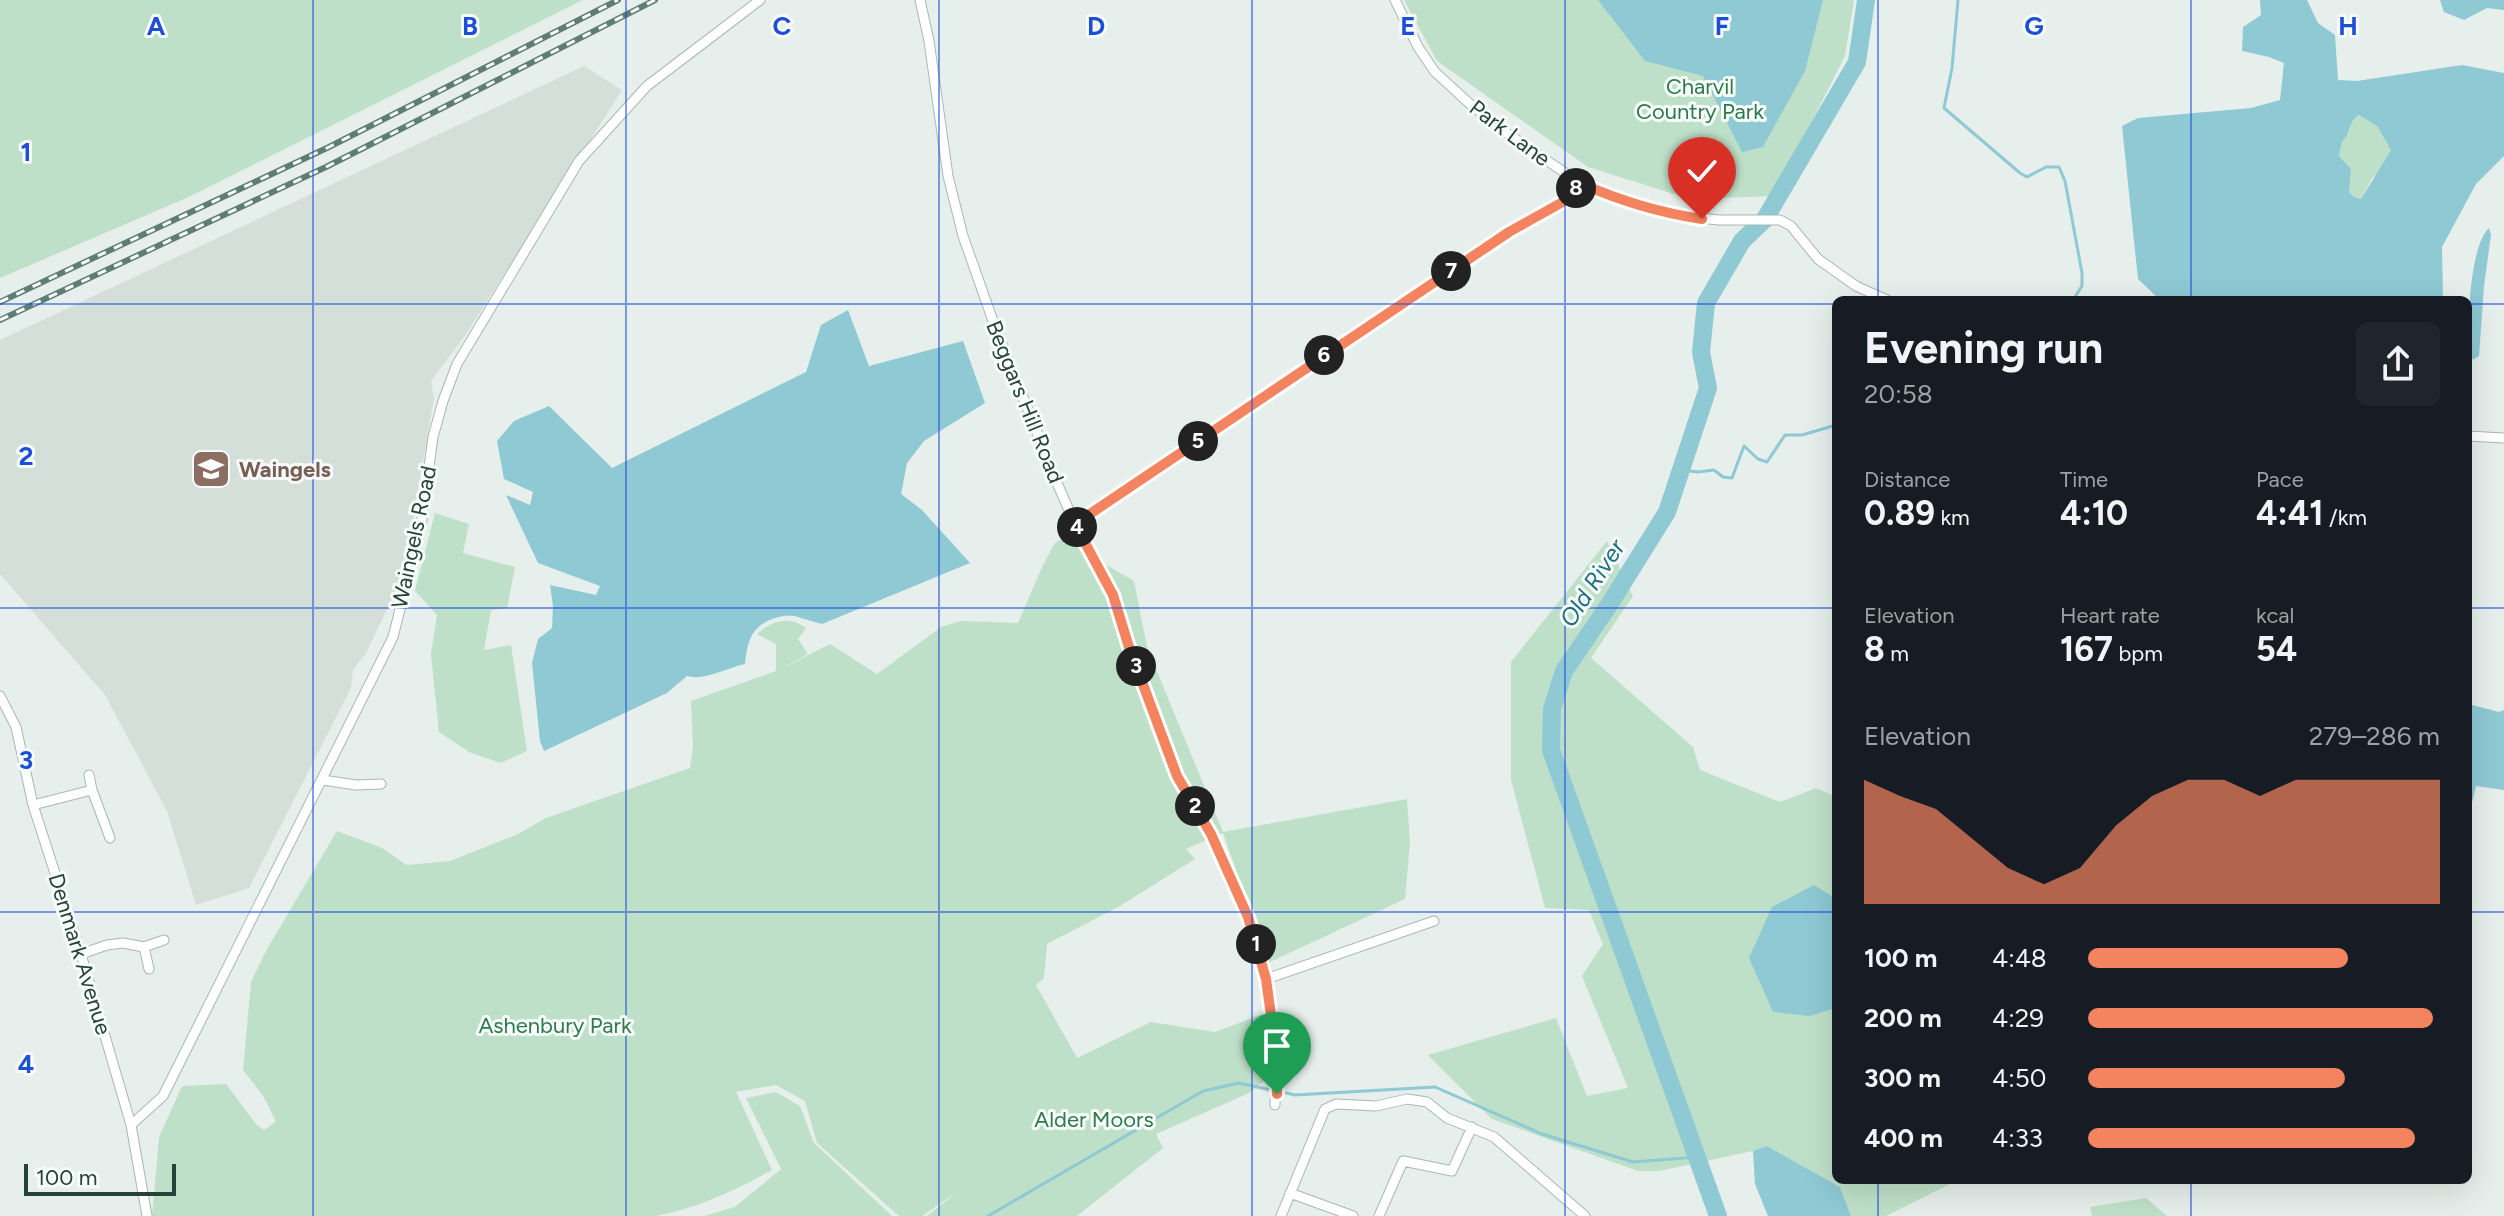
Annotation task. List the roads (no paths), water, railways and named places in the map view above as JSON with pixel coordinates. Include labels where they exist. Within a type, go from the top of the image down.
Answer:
[{"type":"street","name":"Waingels Road","points":[[131,1125],[163,1096],[393,637],[421,526],[433,437],[457,364],[579,161],[647,86],[760,0]]},
{"type":"street","name":"Beggars Hill Road","points":[[920,0],[929,41],[948,176],[963,236],[1016,383],[1075,524],[1113,595],[1177,776],[1211,834],[1248,917],[1266,979],[1277,1059],[1275,1105]]},
{"type":"street","name":"Park Lane","points":[[1395,0],[1407,29],[1435,72],[1505,132],[1580,183],[1679,216],[1719,220],[1780,220],[1791,226],[1818,259],[1856,286],[1878,296]]},
{"type":"street","points":[[1075,524],[1498,240],[1568,199],[1580,183]]},
{"type":"street","points":[[2472,436],[2504,438]]},
{"type":"street","name":"Denmark Avenue","points":[[0,696],[16,727],[33,805],[131,1125],[147,1216]]},
{"type":"street","points":[[89,775],[110,838]]},
{"type":"street","points":[[323,780],[356,785],[381,784]]},
{"type":"street","points":[[33,805],[92,790]]},
{"type":"street","points":[[1266,979],[1434,921]]},
{"type":"street","points":[[81,954],[107,945],[123,943],[144,947],[164,940]]},
{"type":"street","points":[[144,947],[149,969]]},
{"type":"street","points":[[1281,1216],[1321,1114],[1330,1105],[1376,1106],[1413,1099],[1427,1102],[1447,1118],[1494,1137],[1585,1216]]},
{"type":"street","points":[[1379,1216],[1401,1163],[1408,1160],[1452,1171],[1472,1127]]},
{"type":"street","points":[[1290,1193],[1353,1216]]},
{"type":"water","name":"Charvil Country Park","points":[[1598,0],[1823,0],[1805,71],[1763,147],[1742,152],[1703,76],[1645,61]]},
{"type":"water","points":[[2260,0],[2307,0],[2318,23],[2335,35],[2338,80],[2357,81],[2462,65],[2504,73],[2504,156],[2476,184],[2442,247],[2443,296],[2156,296],[2138,279],[2122,126],[2138,118],[2251,108],[2280,100],[2284,63],[2242,51],[2243,27],[2261,15]],"holes":[[[2359,115],[2377,126],[2391,150],[2361,199],[2354,197],[2349,192],[2351,169],[2339,156],[2342,142],[2353,121]]]},
{"type":"water","points":[[2440,0],[2504,0],[2504,10],[2487,8],[2464,20],[2444,12]]},
{"type":"water","points":[[2489,228],[2491,235],[2479,356],[2473,360],[2470,291],[2482,237]]},
{"type":"water","points":[[848,310],[869,366],[963,341],[985,403],[924,441],[907,463],[901,494],[922,510],[970,563],[822,624],[793,616],[770,620],[753,634],[745,664],[708,675],[687,676],[667,693],[544,751],[540,741],[532,663],[538,639],[552,628],[550,585],[596,595],[600,586],[538,563],[506,495],[530,505],[533,492],[504,479],[497,441],[514,421],[549,406],[612,468],[806,372],[821,325]]},
{"type":"water","points":[[2472,705],[2499,712],[2504,710],[2504,790],[2476,786],[2472,803]]},
{"type":"water","points":[[1814,885],[1832,896],[1832,1009],[1809,1016],[1773,1012],[1749,958],[1772,907]]},
{"type":"water","points":[[1767,1146],[1840,1187],[1851,1216],[1768,1216],[1755,1184],[1753,1151]]},
{"type":"waterway","name":"Old River","points":[[1718,1216],[1551,750],[1552,709],[1564,671],[1667,512],[1708,388],[1701,352],[1706,303],[1742,241],[1765,219],[1857,62],[1866,0]]},
{"type":"waterway","points":[[1958,0],[1952,68],[1944,108],[2027,177],[2046,167],[2059,167],[2065,181],[2082,273],[2082,286],[2076,296]]},
{"type":"waterway","points":[[1681,470],[1714,470],[1723,477],[1732,478],[1744,446],[1758,459],[1767,462],[1785,435],[1802,435],[1832,426]]},
{"type":"waterway","points":[[988,1216],[1203,1091],[1239,1083],[1271,1090]]},
{"type":"waterway","points":[[1282,1092],[1295,1095],[1435,1087],[1542,1134],[1633,1162],[1697,1157]]},
{"type":"railway","points":[[0,302],[329,147],[618,0]]},
{"type":"railway","points":[[0,320],[326,167],[655,0]]},
{"type":"place","name":"Waingels","points":[[211,469]]},
{"type":"park label","name":"Ashenbury Park","points":[[555,1025]]},
{"type":"park label","name":"Alder Moors","points":[[1094,1119]]}]
